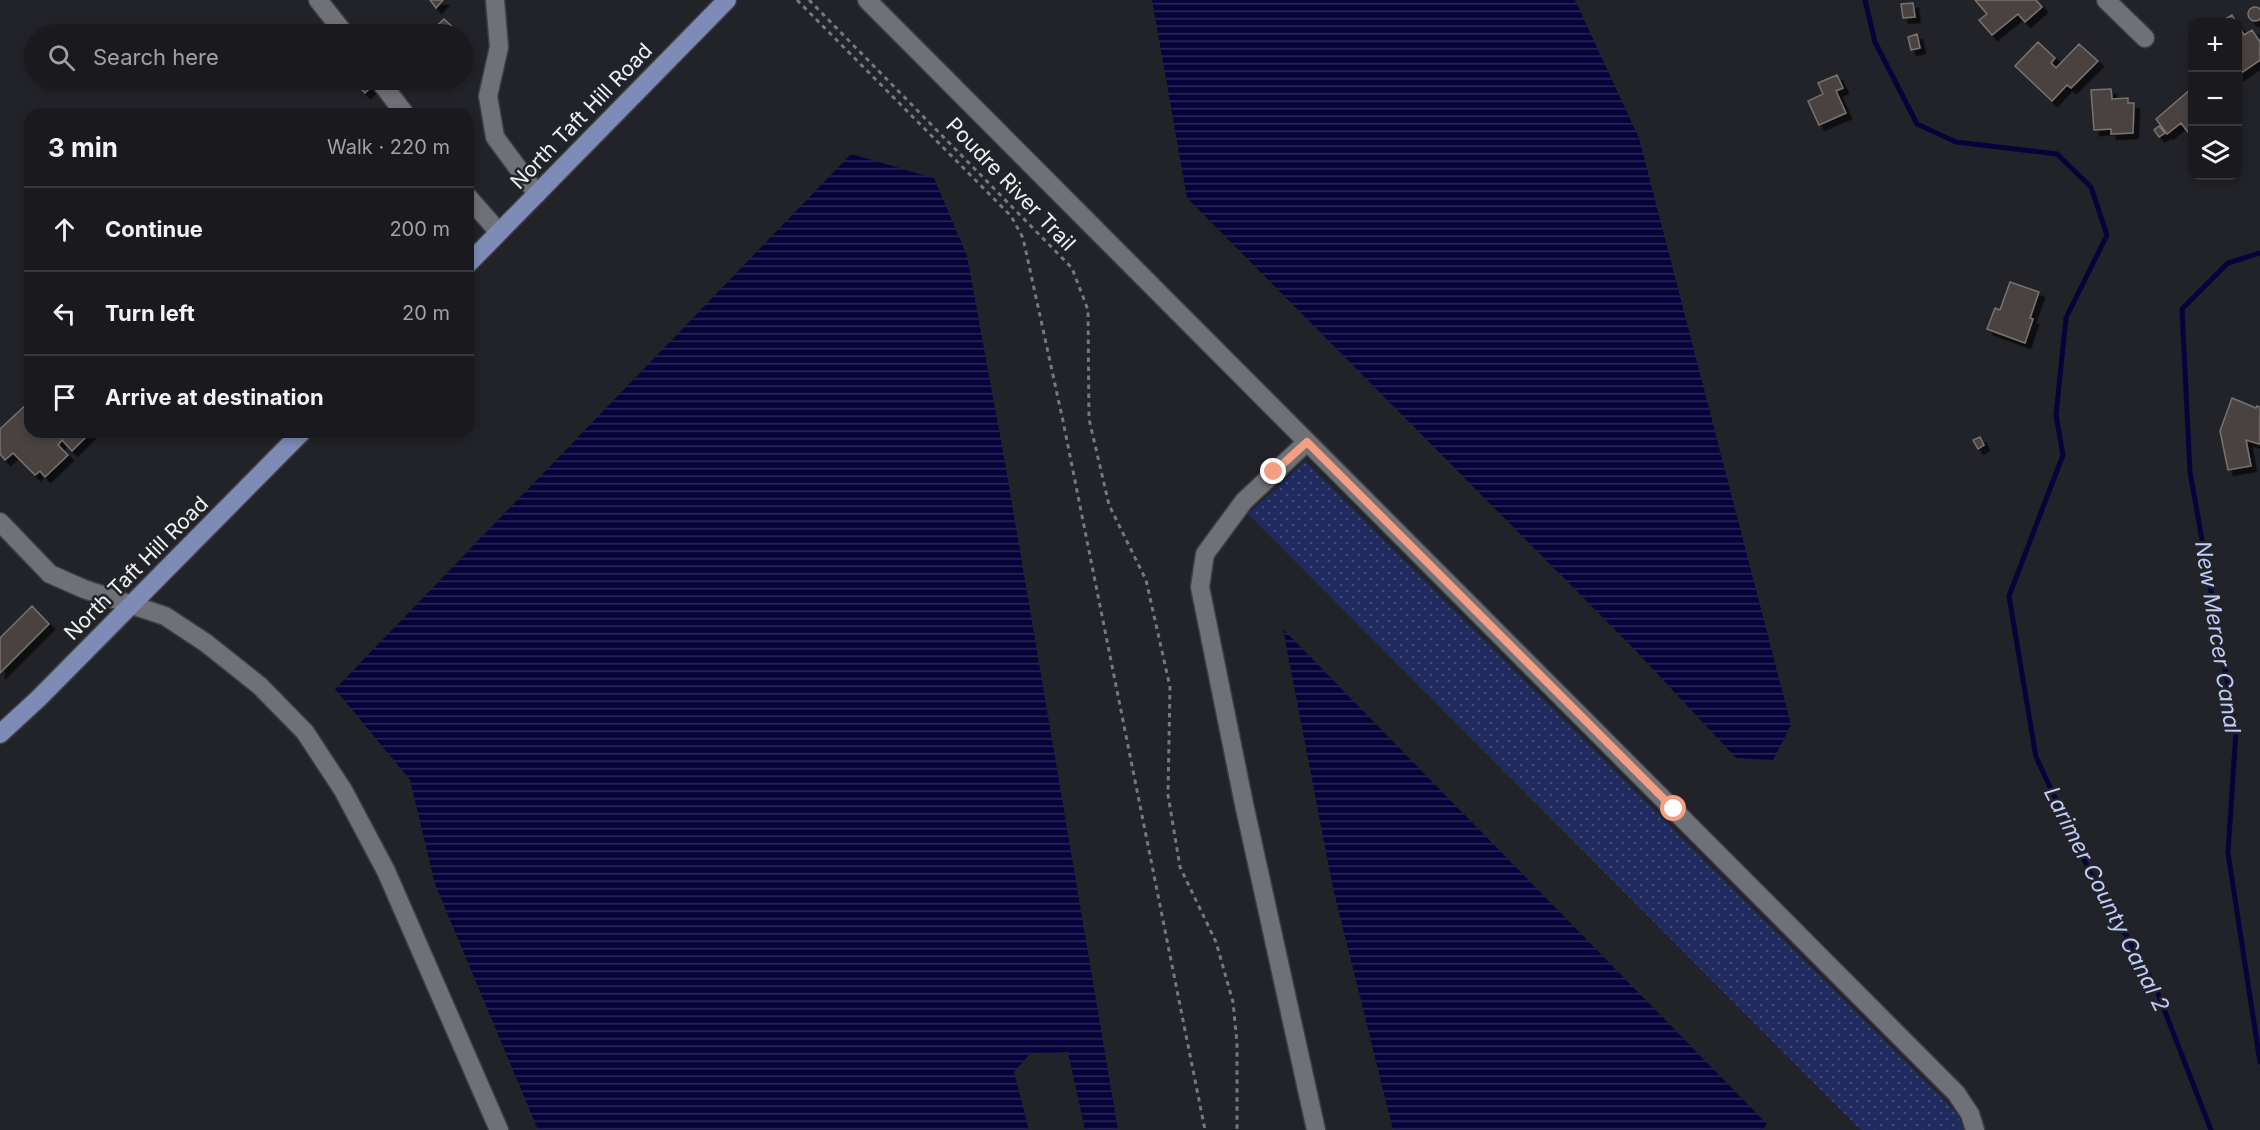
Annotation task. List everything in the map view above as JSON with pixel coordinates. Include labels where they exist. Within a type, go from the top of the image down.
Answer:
[{"type":"main road","name":"North Taft Hill Road","points":[[474,257],[727,0]]},
{"type":"main road","name":"North Taft Hill Road","points":[[0,734],[39,698],[296,438]]},
{"type":"street","points":[[318,0],[337,24]]},
{"type":"street","points":[[495,0],[499,47],[488,96],[495,137],[537,194]]},
{"type":"street","points":[[867,0],[1956,1093],[1970,1114],[1975,1130]]},
{"type":"street","points":[[2106,0],[2145,38]]},
{"type":"street","points":[[387,90],[400,108]]},
{"type":"street","points":[[474,204],[498,231]]},
{"type":"street","points":[[1307,442],[1244,501],[1205,554],[1200,587],[1244,804],[1316,1130]]},
{"type":"street","points":[[0,522],[50,574],[130,606],[165,616],[206,643],[260,686],[305,732],[343,790],[386,871],[500,1130]]},
{"type":"path","points":[[797,0],[1011,216],[1023,238],[1065,432],[1205,1130]]},
{"type":"path","name":"Poudre River Trail","points":[[809,0],[1072,268],[1088,310],[1089,419],[1109,505],[1146,580],[1170,687],[1168,795],[1180,867],[1216,942],[1233,1002],[1237,1043],[1237,1130]]},
{"type":"shaded area","points":[[1152,0],[1575,0],[1639,138],[1791,725],[1773,760],[1736,758],[1637,652],[1187,198]]},
{"type":"shaded area","points":[[851,154],[934,178],[967,256],[1006,468],[1118,1130],[1085,1130],[1068,1052],[1030,1054],[1014,1072],[1029,1130],[538,1130],[435,884],[410,780],[335,689]]},
{"type":"shaded area","points":[[1305,461],[1954,1110],[1966,1130],[1861,1130],[1248,514]]},
{"type":"shaded area","points":[[1283,629],[1767,1124],[1762,1130],[1393,1130],[1333,888]]},
{"type":"building","points":[[430,0],[443,0],[436,8]]},
{"type":"building","points":[[1975,0],[2036,0],[2042,7],[2025,22],[2018,14],[1992,35],[1979,20],[1987,14]]},
{"type":"building","points":[[1913,3],[1915,17],[1903,18],[1901,4]]},
{"type":"building","points":[[2255,7],[2260,9],[2260,19],[2255,21],[2250,19],[2248,14],[2250,9]]},
{"type":"building","points":[[444,19],[449,24],[439,24]]},
{"type":"building","points":[[2252,30],[2260,42],[2260,60],[2242,72],[2242,31],[2244,35]]},
{"type":"building","points":[[1917,34],[1920,48],[1911,50],[1908,37]]},
{"type":"building","points":[[2038,42],[2055,58],[2051,63],[2056,68],[2079,44],[2098,61],[2071,88],[2067,85],[2052,101],[2015,66]]},
{"type":"building","points":[[1837,75],[1843,88],[1836,91],[1846,113],[1819,125],[1808,101],[1823,94],[1818,83]]},
{"type":"building","points":[[2111,89],[2112,99],[2128,98],[2128,103],[2134,103],[2133,133],[2111,134],[2111,129],[2094,130],[2091,90]]},
{"type":"building","points":[[2188,91],[2188,132],[2181,123],[2167,134],[2156,119]]},
{"type":"building","points":[[2159,126],[2165,133],[2159,137],[2154,130]]},
{"type":"building","points":[[2010,282],[2039,292],[2025,343],[1987,329],[1995,308],[2000,310]]},
{"type":"building","points":[[2232,398],[2256,408],[2260,407],[2260,443],[2246,440],[2251,466],[2228,470],[2220,431]]},
{"type":"building","points":[[24,407],[24,438],[85,438],[72,451],[62,440],[58,445],[68,455],[45,477],[40,471],[35,475],[13,453],[5,460],[0,454],[0,429]]},
{"type":"building","points":[[1980,437],[1984,445],[1978,449],[1973,440]]},
{"type":"building","points":[[32,606],[49,624],[0,673],[0,638]]},
{"type":"waterway","name":"Larimer County Canal 2","points":[[1865,0],[1875,42],[1917,124],[1956,142],[2057,154],[2091,187],[2107,235],[2066,318],[2056,415],[2063,455],[2009,596],[2036,757],[2089,870],[2155,986],[2211,1130]]},
{"type":"waterway","name":"New Mercer Canal","points":[[2260,253],[2228,263],[2182,309],[2190,472],[2236,731],[2228,853],[2260,1062]]},
{"type":"route","points":[[1274,472],[1307,442],[1674,809]]}]
